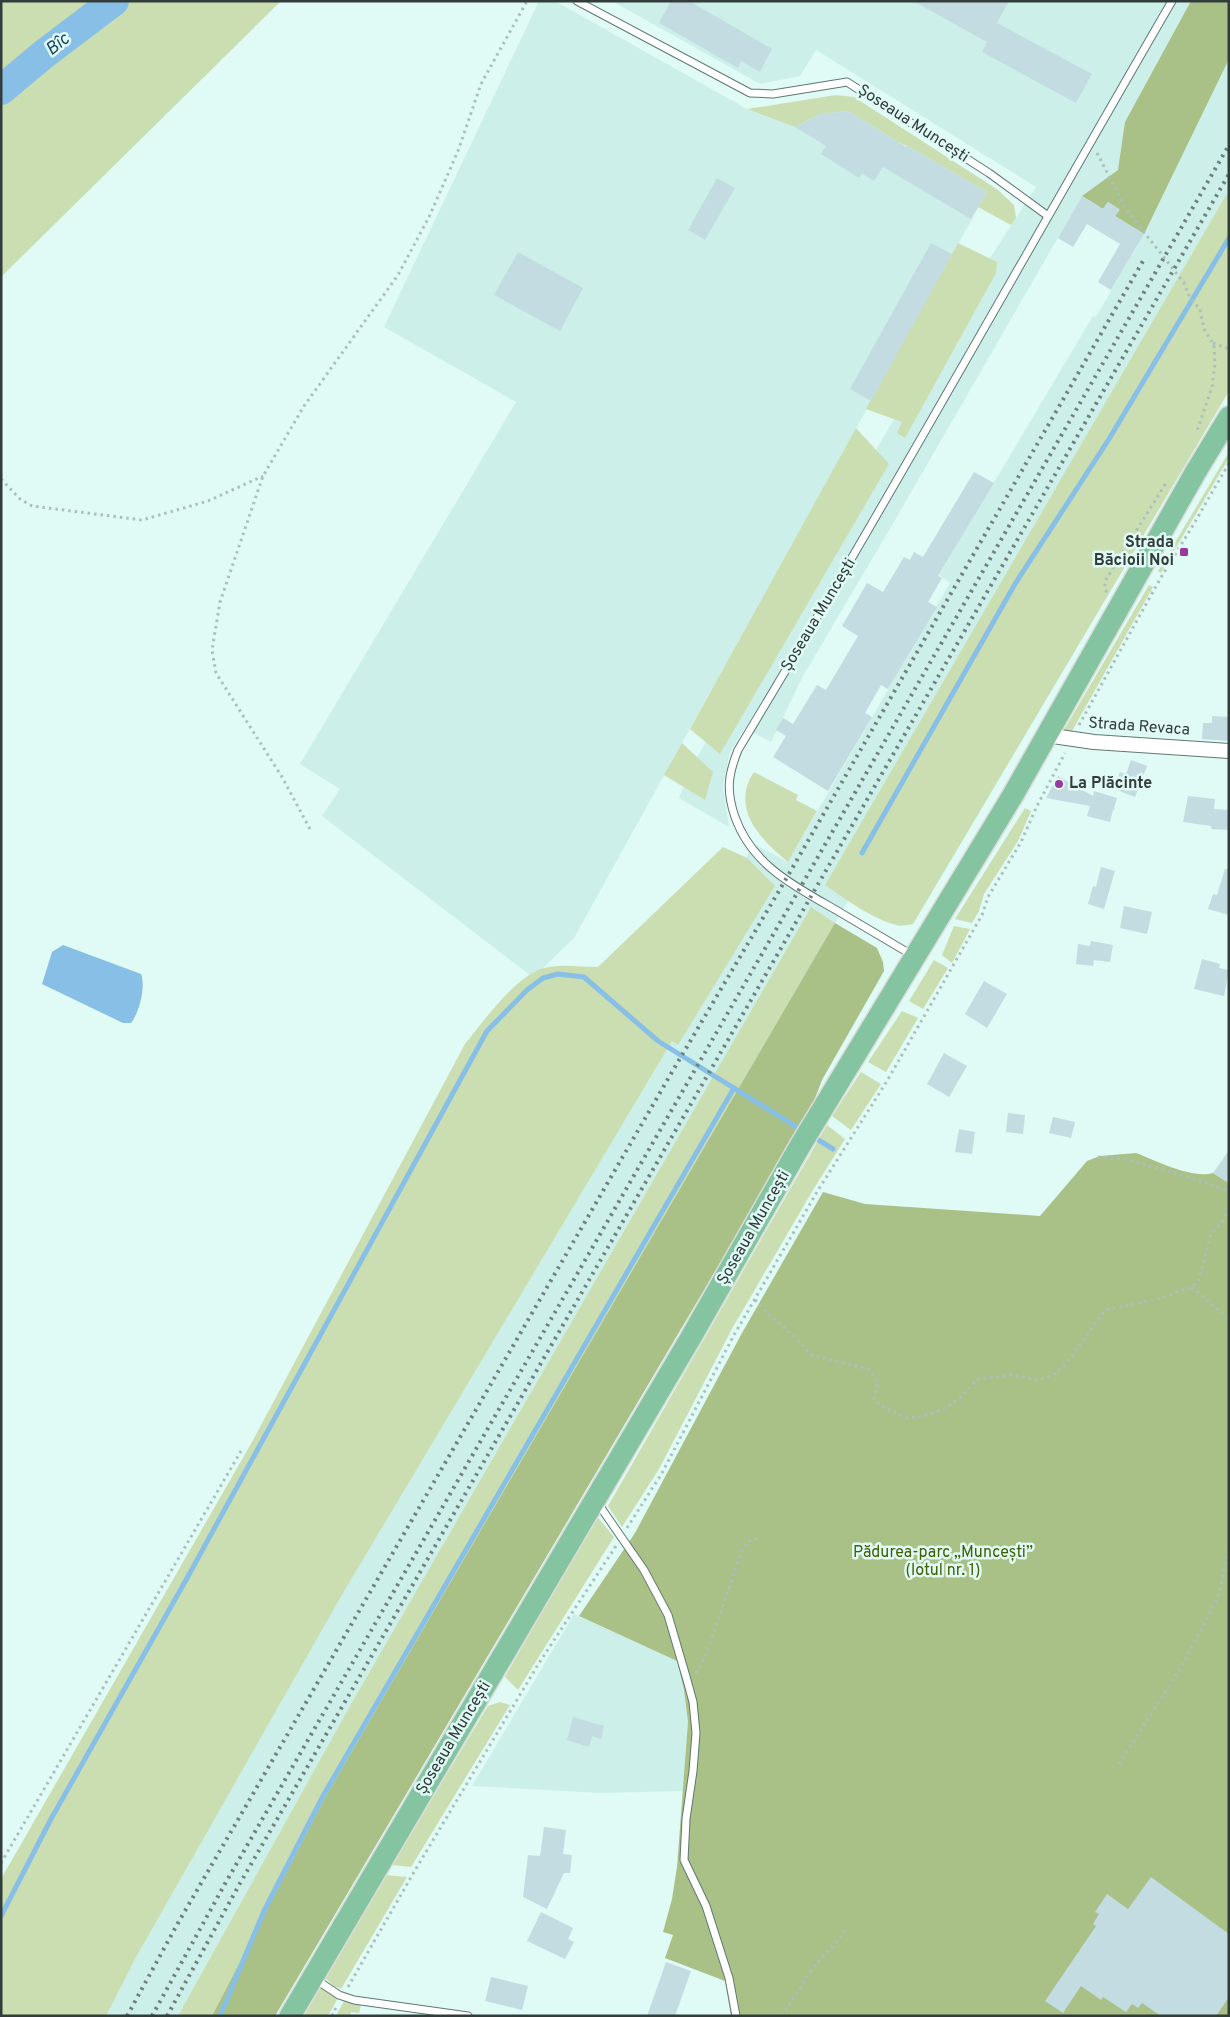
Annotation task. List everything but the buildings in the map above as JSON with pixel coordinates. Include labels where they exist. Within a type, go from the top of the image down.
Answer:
[{"type":"main road","name":"Șoseaua Muncești","points":[[290,2016],[595,1500],[800,1146],[1013,795],[1227,422]]},
{"type":"street","name":"Strada Revaca","points":[[1046,736],[1094,742],[1229,751]]},
{"type":"lane","name":"Șoseaua Muncești","points":[[578,1],[750,93],[773,94],[847,82],[989,173],[1048,216]]},
{"type":"lane","name":"Șoseaua Muncești","points":[[914,957],[811,896],[756,855],[739,828],[731,803],[729,787],[730,769],[738,750],[872,524],[1172,1]]},
{"type":"lane","points":[[595,1500],[644,1570],[668,1615],[688,1680],[693,1702],[696,1733],[686,1819],[684,1860],[706,1906],[729,1978],[736,2016]]},
{"type":"lane","points":[[312,1977],[343,1996],[354,2000],[468,2016]]},
{"type":"path","points":[[310,829],[282,777],[216,673],[212,650],[220,602],[263,476],[304,406],[398,275],[429,217],[458,151],[481,84],[527,1]]},
{"type":"path","points":[[1091,142],[1126,209],[1184,283],[1189,295],[1200,310],[1204,329],[1214,345],[1215,364],[1212,388],[1196,433]]},
{"type":"path","points":[[1212,342],[1229,350]]},
{"type":"path","points":[[332,2016],[414,1872],[539,1663],[662,1473],[734,1335],[817,1192],[887,1081],[982,915],[988,897],[1021,842],[1036,806],[1072,739],[1160,579],[1229,463]]},
{"type":"path","points":[[1,479],[20,499],[32,506],[142,520],[208,501],[263,476]]},
{"type":"path","points":[[1112,598],[1105,590],[1105,580],[1169,478]]},
{"type":"path","points":[[1010,860],[1015,861]]},
{"type":"path","points":[[1098,1156],[1124,1159],[1179,1174],[1229,1192]]},
{"type":"path","points":[[755,1300],[770,1316],[795,1337],[811,1355],[868,1369],[878,1382],[874,1398],[880,1404],[906,1418],[924,1416],[941,1410],[958,1399],[978,1380],[1011,1375],[1038,1380],[1052,1376],[1065,1365],[1104,1310],[1158,1299],[1192,1287],[1199,1280],[1211,1234],[1222,1222],[1229,1206]]},
{"type":"path","points":[[1192,1287],[1229,1319]]},
{"type":"path","points":[[1,1863],[241,1451]]},
{"type":"path","points":[[688,1680],[698,1672],[705,1658],[741,1552],[749,1541],[760,1538]]},
{"type":"path","points":[[1119,1764],[1186,1659],[1220,1592],[1229,1547]]},
{"type":"path","points":[[782,2016],[812,1970],[842,1936],[846,1927]]},
{"type":"shaded area","points":[[539,1],[555,1],[747,109],[795,127],[821,114],[848,111],[898,142],[987,192],[574,938],[542,969],[530,975],[322,816],[340,789],[300,764],[516,402],[384,327]]},
{"type":"shaded area","points":[[612,1],[1229,1],[1229,391],[913,924],[898,926],[848,901],[327,1794],[212,2016],[74,2016],[754,844],[788,862],[950,583],[939,575],[1093,316],[1096,317],[1144,234],[1115,216],[1119,209],[1108,202],[1082,196],[803,676],[771,742],[745,728],[730,752],[723,786],[729,827],[679,798],[692,766],[968,292],[1036,187],[816,50],[800,76],[760,84]]},
{"type":"shaded area","points":[[574,1614],[677,1661],[684,1690],[688,1722],[683,1791],[600,1793],[472,1786]]},
{"type":"green space","points":[[1,1],[281,1],[1,277]]},
{"type":"green space","points":[[1191,1],[1229,1],[1229,59],[1144,234],[1115,216],[1119,209],[1108,202],[1103,209],[1082,196],[1118,170],[1125,122]]},
{"type":"green space","points":[[836,95],[854,97],[998,190],[1014,205],[1016,218],[1011,225],[978,207],[987,192],[898,142],[848,111],[821,114],[795,127],[747,109]]},
{"type":"green space","points":[[1229,190],[1229,391],[913,924],[897,925],[879,919],[825,885]]},
{"type":"green space","points":[[958,243],[997,262],[996,273],[905,438],[897,433],[902,422],[866,409]]},
{"type":"green space","points":[[856,428],[889,464],[720,754],[690,729]]},
{"type":"green space","points":[[1229,452],[1229,458],[1161,573],[1158,571]]},
{"type":"green space","points":[[1149,585],[1153,587],[1072,731],[1064,730]]},
{"type":"green space","points":[[682,743],[713,772],[705,800],[664,775]]},
{"type":"green space","points":[[754,772],[798,795],[796,800],[817,811],[788,862],[768,843],[751,822],[745,798],[747,785]]},
{"type":"green space","points":[[1025,808],[1031,811],[1018,841],[984,894],[979,911],[972,923],[955,919]]},
{"type":"green space","points":[[723,847],[747,858],[775,886],[678,1045],[672,1041],[343,1593],[135,1959],[106,2016],[1,2016],[1,1879],[252,1442],[465,1044],[499,1002],[530,974],[554,966],[598,967]]},
{"type":"green space","points":[[811,907],[835,923],[327,1794],[212,2016],[178,2016],[350,1706]]},
{"type":"green space","points":[[835,923],[877,948],[883,962],[884,971],[822,1080],[811,1109],[275,2016],[212,2016],[327,1794]]},
{"type":"green space","points":[[954,926],[970,929],[952,963],[942,955]]},
{"type":"green space","points":[[934,960],[948,968],[923,1009],[909,1001]]},
{"type":"green space","points":[[902,1011],[918,1018],[886,1072],[868,1062]]},
{"type":"green space","points":[[861,1072],[881,1084],[851,1130],[832,1116]]},
{"type":"green space","points":[[827,1125],[845,1139],[733,1327],[659,1469],[622,1527],[608,1506]]},
{"type":"green space","name":"Pădurea-parc „Muncești” (lotul nr. 1)","points":[[1136,1153],[1195,1174],[1213,1173],[1229,1183],[1229,2016],[731,2016],[725,1981],[665,1958],[673,1935],[663,1932],[672,1899],[677,1867],[688,1722],[684,1690],[677,1661],[579,1616],[635,1533],[742,1333],[823,1192],[865,1204],[1040,1216],[1087,1161],[1100,1156]]},
{"type":"green space","points":[[596,1515],[614,1537],[518,1690],[505,1677]]},
{"type":"green space","points":[[500,1702],[510,1705],[411,1867],[392,1865],[488,1706]]},
{"type":"green space","points":[[386,1875],[407,1877],[341,1989],[334,1986],[325,1978]]},
{"type":"green space","points":[[320,1987],[338,1998],[328,2016],[304,2016]]},
{"type":"green space","points":[[344,2001],[361,2005],[359,2013],[351,2012],[350,2016],[336,2016]]},
{"type":"water","points":[[63,945],[141,974],[143,986],[141,1000],[137,1013],[131,1023],[123,1023],[42,984],[52,952]]},
{"type":"waterway","name":"Bîc","points":[[1,90],[44,54],[114,1]]},
{"type":"waterway","points":[[862,853],[1015,584],[1109,439],[1229,238]]},
{"type":"waterway","points":[[1,1916],[51,1819],[186,1580],[487,1031],[527,990],[543,978],[558,974],[584,977],[658,1041],[803,1131]]},
{"type":"waterway","points":[[220,2016],[264,1911],[323,1796],[734,1088]]},
{"type":"waterway","points":[[812,1136],[833,1149]]},
{"type":"railway","points":[[152,2016],[226,1882],[1229,145]]},
{"type":"railway","points":[[167,2016],[239,1885],[1229,174]]},
{"type":"railway","points":[[127,2016],[178,1923],[786,879],[1143,261]]},
{"type":"place","name":"Strada Băcioii Noi","points":[[1184,552]]},
{"type":"place","name":"La Plăcinte","points":[[1059,784]]}]
